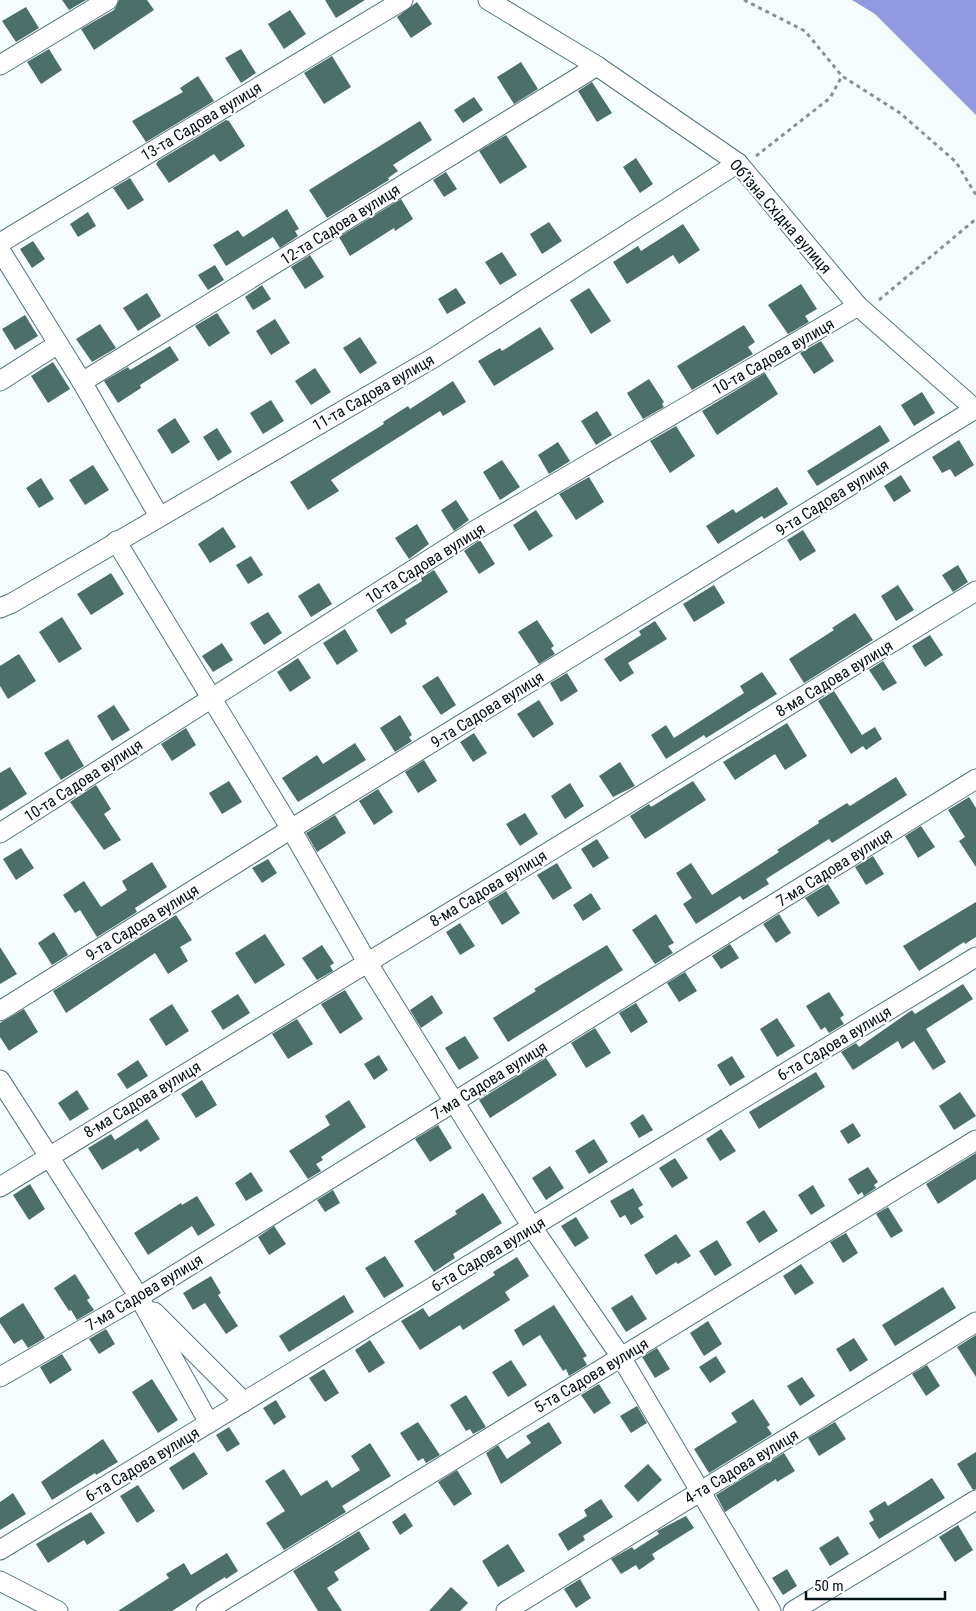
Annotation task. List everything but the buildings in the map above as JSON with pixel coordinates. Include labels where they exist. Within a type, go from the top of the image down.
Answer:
[{"type":"street","points":[[0,65],[108,0]]},
{"type":"street","name":"13-та Садова вулиця","points":[[0,243],[403,0]]},
{"type":"street","name":"Обʼїзна Східна вулиця","points":[[488,0],[597,66],[740,165],[862,309],[975,409]]},
{"type":"street","name":"12-та Садова вулиця","points":[[82,382],[597,66]]},
{"type":"street","name":"11-та Садова вулиця","points":[[0,608],[12,603],[435,357],[740,165]]},
{"type":"street","points":[[0,250],[82,382],[159,516]]},
{"type":"street","name":"10-та Садова вулиця","points":[[0,833],[474,531],[862,309]]},
{"type":"street","points":[[0,381],[58,344]]},
{"type":"street","name":"9-та Садова вулиця","points":[[0,1011],[291,829],[975,409]]},
{"type":"street","points":[[116,541],[210,699],[291,829],[367,962],[532,1227],[620,1357],[771,1611]]},
{"type":"street","name":"8-ма Садова вулиця","points":[[0,1187],[976,591]]},
{"type":"street","name":"7-ма Садова вулиця","points":[[0,1377],[139,1297],[976,779]]},
{"type":"street","name":"6-та Садова вулиця","points":[[0,1550],[976,957]]},
{"type":"street","points":[[0,1080],[139,1297],[209,1423]]},
{"type":"street","name":"5-та Садова вулиця","points":[[206,1611],[976,1140]]},
{"type":"street","points":[[139,1297],[244,1402]]},
{"type":"street","name":"4-та Садова вулиця","points":[[506,1611],[976,1322]]},
{"type":"street","points":[[794,1611],[976,1500]]},
{"type":"street","points":[[0,1581],[58,1611]]},
{"type":"path","points":[[744,0],[805,31],[842,76],[900,113],[956,162],[976,195]]},
{"type":"path","points":[[740,165],[830,98],[842,76]]},
{"type":"path","points":[[862,309],[976,219]]},
{"type":"water","points":[[852,0],[976,0],[976,115],[875,14]]}]
